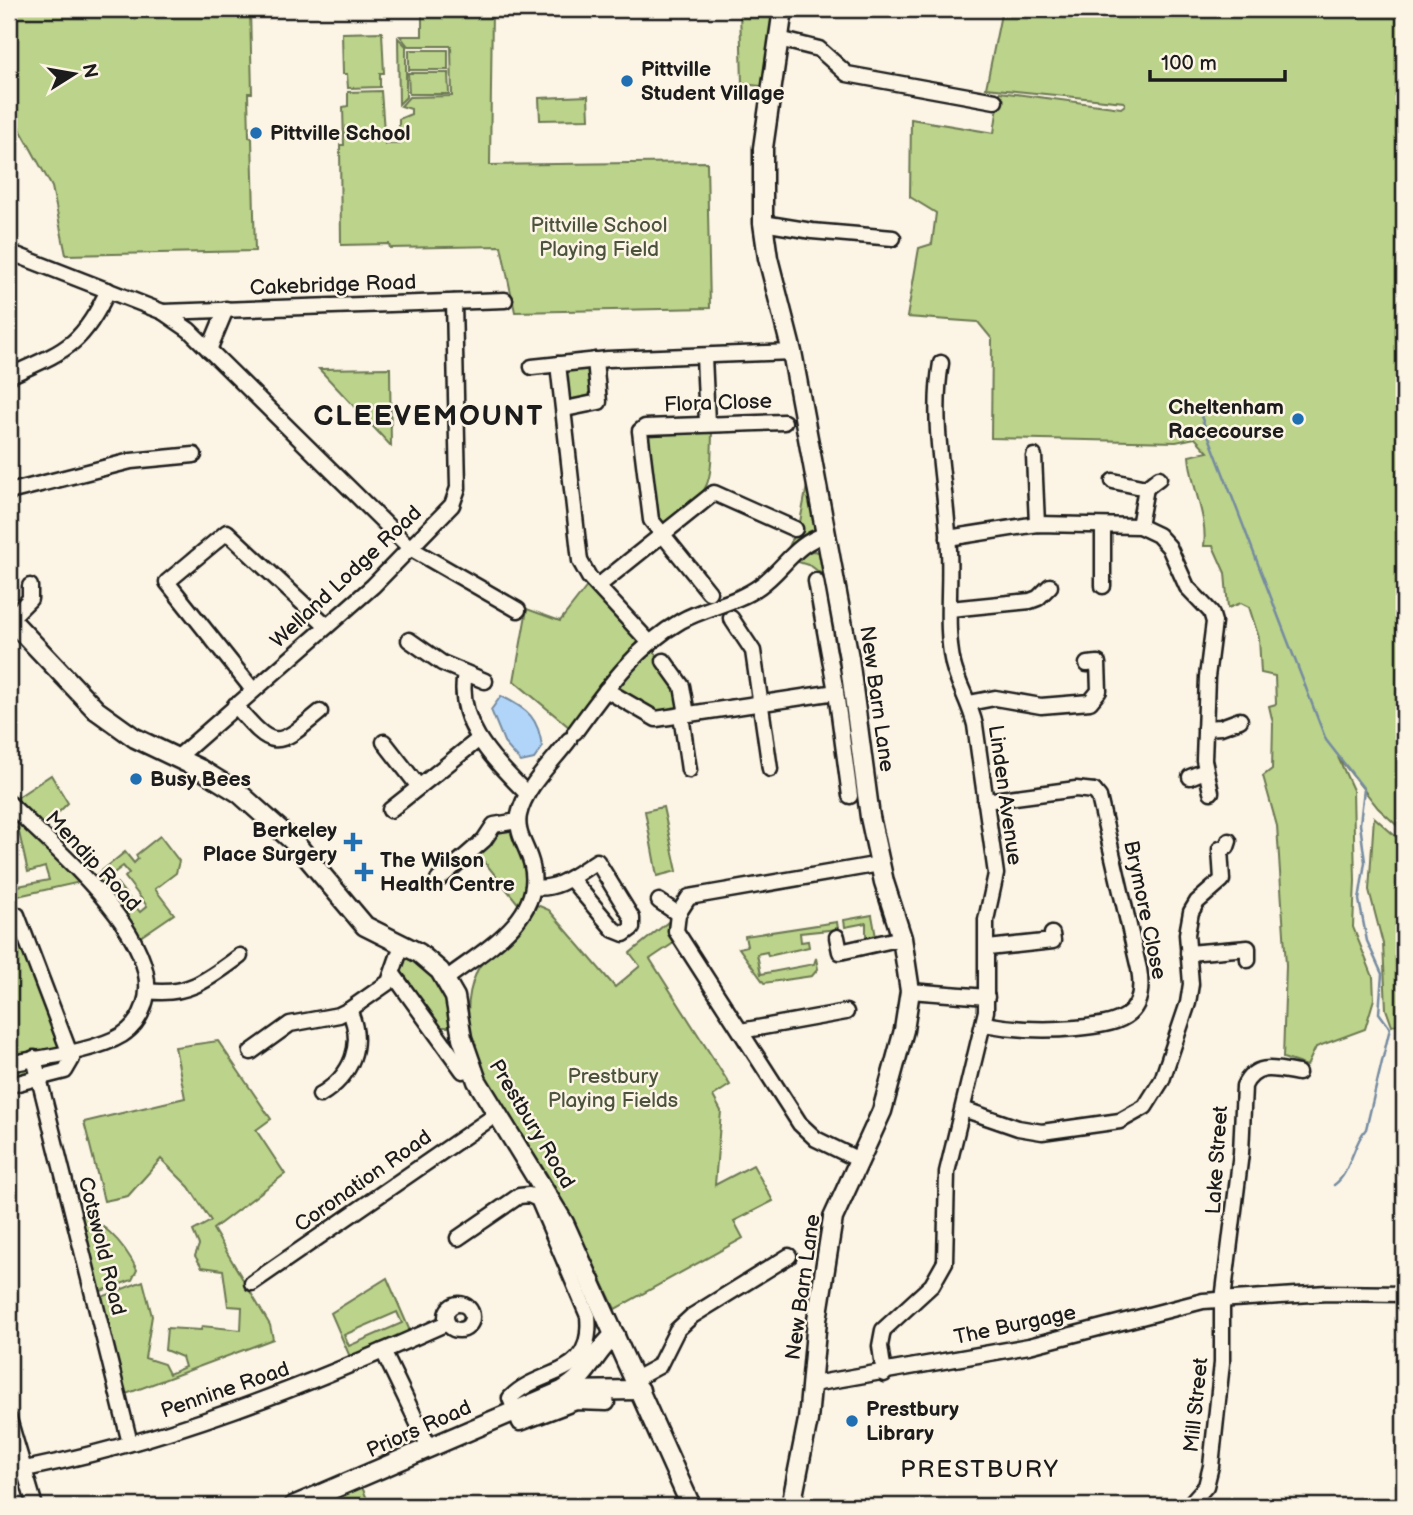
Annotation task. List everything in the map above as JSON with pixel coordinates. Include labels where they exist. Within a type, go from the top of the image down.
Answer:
[{"type":"main road","name":"New Barn Lane","points":[[783,9],[763,148],[763,223],[768,258],[792,352],[827,534],[856,699],[869,808],[880,864],[902,939],[910,991],[904,1030],[887,1096],[833,1218],[817,1320],[813,1384],[791,1506]]},
{"type":"main road","name":"Prestbury Road","points":[[9,618],[96,710],[135,738],[227,784],[295,843],[365,926],[430,960],[446,979],[455,997],[461,1031],[477,1081],[564,1223],[691,1506]]},
{"type":"main road","name":"Priors Road","points":[[293,1506],[562,1391],[584,1375],[615,1335]]},
{"type":"main road","name":"Priors Road","points":[[562,1391],[637,1385]]},
{"type":"street","points":[[779,39],[819,49],[846,74],[995,101]]},
{"type":"street","points":[[763,223],[812,231],[893,238]]},
{"type":"street","points":[[9,251],[163,312],[189,330],[410,548],[517,610]]},
{"type":"street","points":[[9,376],[56,355],[77,341],[91,324],[108,290]]},
{"type":"street","name":"Cakebridge Road","points":[[163,312],[505,300]]},
{"type":"street","name":"Welland Lodge Road","points":[[177,758],[234,705],[373,586],[452,505],[457,494],[454,302]]},
{"type":"street","points":[[209,350],[226,309]]},
{"type":"street","points":[[532,367],[595,360],[792,352]]},
{"type":"street","points":[[704,356],[707,423]]},
{"type":"street","points":[[565,409],[599,402],[595,360]]},
{"type":"street","name":"Linden Avenue","points":[[884,1374],[880,1346],[883,1330],[933,1285],[943,1268],[947,1172],[984,1024],[988,948],[986,913],[996,878],[969,702],[952,661],[948,538],[936,389],[941,363]]},
{"type":"street","points":[[558,364],[580,561],[598,586],[650,643]]},
{"type":"street","name":"Flora Close","points":[[663,537],[648,512],[639,433],[645,427],[784,422]]},
{"type":"street","points":[[9,492],[131,461],[194,455]]},
{"type":"street","points":[[1034,456],[1037,524]]},
{"type":"street","points":[[1139,526],[1146,488],[1158,478]]},
{"type":"street","points":[[1113,481],[1146,488]]},
{"type":"street","points":[[598,586],[663,537],[710,495],[717,493],[795,529]]},
{"type":"street","points":[[948,538],[1037,524],[1139,526],[1164,541],[1186,587],[1213,617],[1205,728],[1205,771],[1211,792]]},
{"type":"street","points":[[1103,527],[1103,586]]},
{"type":"street","points":[[253,690],[167,582],[227,532],[327,626]]},
{"type":"street","points":[[446,979],[488,947],[519,918],[533,887],[532,866],[518,821],[527,794],[615,678],[650,643],[680,621],[753,590],[800,547],[827,534]]},
{"type":"street","points":[[663,537],[709,592]]},
{"type":"street","points":[[816,581],[836,692],[850,796]]},
{"type":"street","points":[[9,618],[30,599],[30,586]]},
{"type":"street","points":[[950,609],[1030,601],[1038,598],[1050,586]]},
{"type":"street","points":[[730,618],[753,651],[770,769]]},
{"type":"street","points":[[409,640],[442,663],[485,681]]},
{"type":"street","points":[[664,661],[684,690],[688,770]]},
{"type":"street","points":[[969,702],[987,698],[1036,706],[1090,702],[1100,691],[1098,663],[1087,664]]},
{"type":"street","points":[[465,673],[464,700],[479,739],[495,762],[527,794]]},
{"type":"street","points":[[606,690],[650,719],[836,692]]},
{"type":"street","points":[[234,705],[261,735],[276,740],[291,736],[320,712]]},
{"type":"street","points":[[1205,728],[1221,727],[1240,720]]},
{"type":"street","points":[[390,810],[479,739]]},
{"type":"street","points":[[384,742],[419,787]]},
{"type":"street","points":[[1190,777],[1205,771]]},
{"type":"street","name":"Brymore Close","points":[[984,1024],[1037,1031],[1106,1025],[1125,1018],[1138,1003],[1141,989],[1139,969],[1099,797],[1099,786],[985,801]]},
{"type":"street","name":"Mendip Road","points":[[9,803],[119,916],[144,957],[148,991]]},
{"type":"street","points":[[438,880],[484,840],[494,825],[518,821]]},
{"type":"street","points":[[963,1109],[1018,1128],[1042,1132],[1120,1121],[1139,1111],[1159,1088],[1178,1039],[1190,994],[1188,953],[1191,912],[1197,902],[1227,881],[1219,847]]},
{"type":"street","points":[[533,887],[554,887],[597,861],[632,918],[632,929],[624,934],[611,928],[570,878]]},
{"type":"street","points":[[859,1160],[822,1142],[805,1130],[676,931],[678,914],[689,897],[880,864]]},
{"type":"street","points":[[659,901],[678,914]]},
{"type":"street","points":[[9,911],[16,913],[71,1050],[72,1059],[65,1071],[14,1084],[9,1081]]},
{"type":"street","points":[[837,937],[840,952],[902,939]]},
{"type":"street","points":[[988,948],[1053,942]]},
{"type":"street","points":[[251,1052],[290,1024],[338,1016],[389,982],[401,945]]},
{"type":"street","points":[[1188,953],[1248,948]]},
{"type":"street","points":[[9,1064],[110,1041],[129,1030],[142,1011],[148,991],[173,993],[192,988],[240,956]]},
{"type":"street","points":[[393,974],[463,1070]]},
{"type":"street","points":[[910,991],[987,998]]},
{"type":"street","points":[[320,1095],[341,1079],[356,1052],[358,1035],[349,1010]]},
{"type":"street","points":[[741,1031],[846,1012]]},
{"type":"street","points":[[439,1037],[461,1031]]},
{"type":"street","name":"Cotswold Road","points":[[34,1058],[130,1443]]},
{"type":"street","name":"Lake Street","points":[[1224,1300],[1241,1153],[1244,1086],[1249,1077],[1262,1069],[1298,1073]]},
{"type":"street","name":"Coronation Road","points":[[252,1283],[498,1114]]},
{"type":"street","points":[[458,1238],[519,1196],[535,1197],[541,1202],[588,1316],[587,1340],[569,1367],[515,1393],[510,1398],[520,1423],[526,1423],[576,1402],[607,1403]]},
{"type":"street","points":[[637,1385],[659,1366],[677,1330],[692,1316],[789,1256]]},
{"type":"street","name":"The Burgage","points":[[813,1384],[884,1374],[1029,1346],[1177,1306],[1327,1293],[1404,1294]]},
{"type":"street","name":"Mill Street","points":[[1188,1506],[1209,1479],[1222,1363],[1224,1300]]},
{"type":"street","name":"Pennine Road","points":[[16,1470],[130,1443],[259,1402],[447,1323]]},
{"type":"street","points":[[383,1351],[430,1449]]},
{"type":"street","points":[[9,1419],[16,1470],[35,1506]]},
{"type":"green space","points":[[9,9],[250,9],[252,93],[248,93],[255,251],[66,255],[52,187],[9,109]]},
{"type":"green space","name":"Pittville School Playing Field","points":[[422,9],[492,9],[490,165],[707,162],[710,308],[515,312],[501,246],[390,248],[389,244],[341,245],[340,145],[344,145],[343,107],[348,106],[348,92],[381,91],[385,144],[399,144],[399,119],[411,114],[411,109],[401,106],[409,97],[452,96],[451,46],[408,46],[400,36],[422,36]]},
{"type":"green space","points":[[740,9],[783,9],[770,87],[742,84]]},
{"type":"green space","name":"Cheltenham Racecourse","points":[[1002,9],[1404,9],[1404,832],[1378,808],[1338,757],[1353,790],[1353,927],[1373,977],[1374,999],[1365,1029],[1316,1047],[1307,1066],[1283,1058],[1286,965],[1277,826],[1263,776],[1272,769],[1273,723],[1269,706],[1276,704],[1275,676],[1261,673],[1259,638],[1249,607],[1241,603],[1228,608],[1225,573],[1213,546],[1204,546],[1204,524],[1189,456],[1208,452],[1195,438],[1176,442],[991,438],[992,339],[978,322],[907,317],[919,248],[932,244],[936,213],[910,197],[911,119],[994,133],[1000,92],[1121,108],[1125,105],[1124,102],[986,88]]},
{"type":"green space","points":[[382,32],[384,73],[380,73],[380,87],[348,88],[347,74],[343,74],[342,33]]},
{"type":"green space","points":[[398,38],[406,46],[406,97],[399,104]]},
{"type":"green space","points":[[409,50],[448,50],[448,70],[409,70]]},
{"type":"green space","points":[[408,73],[448,73],[449,94],[409,94]]},
{"type":"green space","points":[[588,96],[589,119],[540,120],[539,98]]},
{"type":"green space","points":[[390,368],[391,446],[319,369]]},
{"type":"green space","points":[[590,369],[594,395],[570,401],[566,371]]},
{"type":"green space","points":[[712,428],[710,475],[706,485],[694,503],[668,528],[655,521],[647,434]]},
{"type":"green space","points":[[810,470],[817,529],[788,549],[800,522]]},
{"type":"green space","points":[[807,552],[822,553],[828,579],[811,566],[795,561]]},
{"type":"green space","points":[[592,580],[678,679],[687,714],[656,719],[606,690],[575,732],[514,681],[527,609],[560,621]]},
{"type":"green space","points":[[51,775],[68,803],[38,833],[85,881],[9,898],[9,889],[13,887],[49,880],[45,867],[28,872],[18,828],[9,829],[9,803]]},
{"type":"green space","points":[[663,807],[677,871],[657,876],[645,811]]},
{"type":"green space","points":[[1374,817],[1404,844],[1404,945],[1401,946],[1400,1023],[1392,1026],[1386,1009],[1383,944],[1369,890]]},
{"type":"green space","points":[[518,821],[530,859],[524,911],[474,849],[494,825]]},
{"type":"green space","points":[[160,836],[179,861],[176,873],[155,889],[174,914],[136,940],[87,883],[125,852],[134,863],[138,859],[136,855]],"holes":[[[123,866],[129,873],[125,877],[147,906],[140,912],[117,883],[112,886],[106,879]]]},
{"type":"green space","name":"Prestbury Playing Fields","points":[[537,905],[549,910],[615,987],[640,966],[630,953],[678,914],[681,938],[650,959],[730,1085],[713,1096],[721,1111],[715,1185],[753,1165],[773,1201],[734,1221],[743,1238],[615,1309],[553,1184],[489,1084],[476,1057],[469,1029],[469,1000],[477,971],[488,957],[523,926]]},
{"type":"green space","points":[[9,911],[69,1066],[9,1081],[10,923]]},
{"type":"green space","points":[[872,915],[876,937],[866,939],[866,923],[845,927],[844,920]]},
{"type":"green space","points":[[837,922],[838,929],[800,933],[801,942],[808,941],[809,947],[768,956],[767,952],[757,954],[761,974],[814,964],[816,958],[818,969],[812,976],[764,983],[739,948],[747,946],[745,936]]},
{"type":"green space","points":[[410,957],[428,970],[439,985],[452,1023],[448,1027],[438,1027],[406,977],[402,978],[399,974],[403,959]]},
{"type":"green space","points":[[218,1041],[271,1119],[256,1130],[285,1174],[213,1229],[270,1325],[273,1339],[118,1397],[94,1300],[143,1281],[152,1316],[145,1358],[164,1364],[169,1374],[185,1367],[182,1357],[165,1350],[167,1328],[201,1330],[202,1326],[241,1330],[242,1307],[228,1306],[223,1270],[202,1267],[195,1256],[199,1245],[193,1231],[211,1221],[189,1187],[161,1159],[128,1196],[104,1201],[84,1122],[185,1098],[175,1047]]},
{"type":"green space","points":[[71,1208],[92,1219],[118,1240],[137,1270],[132,1280],[93,1294]]},
{"type":"green space","points":[[387,1278],[413,1338],[353,1364],[331,1313]],"holes":[[[397,1312],[402,1323],[349,1346],[344,1335]]]},
{"type":"green space","points":[[359,1480],[370,1506],[293,1506]]},
{"type":"water","points":[[501,696],[525,710],[535,722],[542,748],[534,759],[521,762],[505,744],[491,710]]},
{"type":"waterway","points":[[1199,411],[1326,740],[1364,789],[1360,824],[1365,862],[1359,900],[1367,941],[1382,974],[1379,1013],[1390,1028],[1366,1129],[1348,1166],[1334,1185]]},
{"type":"place","name":"Pittville Student Village","points":[[627,81]]},
{"type":"place","name":"Pittville School","points":[[256,133]]},
{"type":"place","name":"Cheltenham Racecourse","points":[[1298,419]]},
{"type":"place","name":"Busy Bees","points":[[136,779]]},
{"type":"place","name":"Berkeley Place Surgery","points":[[353,842]]},
{"type":"place","name":"The Wilson Health Centre","points":[[364,872]]},
{"type":"place","name":"Prestbury Library","points":[[852,1421]]},
{"type":"district","name":"CLEEVEMOUNT","points":[[429,416]]},
{"type":"district","name":"PRESTBURY","points":[[980,1469]]}]
